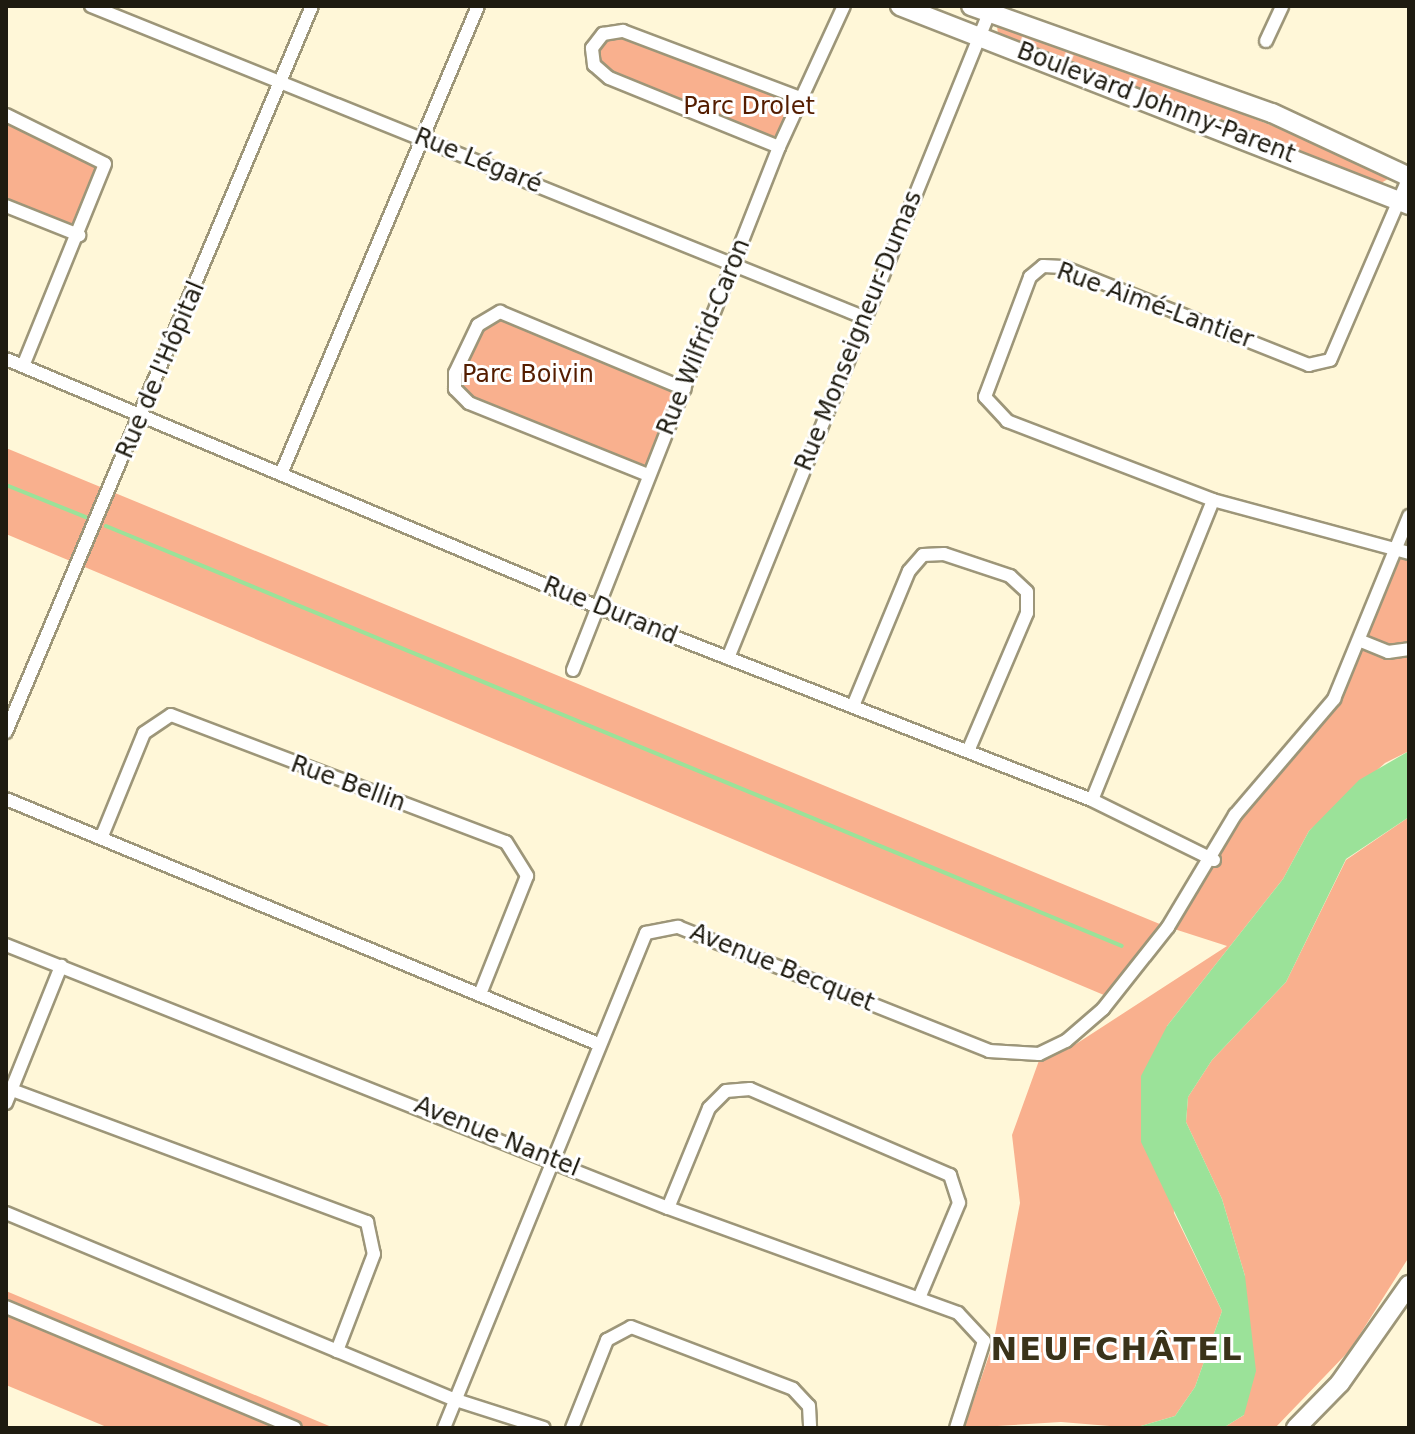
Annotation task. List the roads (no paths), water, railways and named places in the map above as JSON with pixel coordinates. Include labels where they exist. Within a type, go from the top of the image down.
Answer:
[{"type":"street","name":"Rue Légaré","points":[[91,6],[863,317]]},
{"type":"street","name":"Rue de l'Hôpital","points":[[6,732],[143,416],[312,6]]},
{"type":"street","points":[[281,474],[478,6]]},
{"type":"street","name":"Rue Wilfrid-Caron","points":[[573,670],[779,147],[844,6]]},
{"type":"street","name":"Boulevard Johnny-Parent","points":[[900,6],[1404,202]]},
{"type":"street","name":"Boulevard Johnny-Parent","points":[[971,6],[990,10],[1272,113],[1409,177]]},
{"type":"street","points":[[1266,41],[1282,6]]},
{"type":"street","name":"Rue Monseigneur-Dumas","points":[[728,658],[863,317],[990,10]]},
{"type":"street","points":[[779,147],[609,78],[594,65],[592,48],[603,34],[623,31],[800,98]]},
{"type":"street","points":[[6,115],[105,164],[79,235],[23,366]]},
{"type":"street","name":"Rue Aimé-Lantier","points":[[1403,551],[1213,500],[990,408],[986,388],[1030,277],[1043,266],[1063,267],[1315,366],[1336,354],[1404,202],[1409,177]]},
{"type":"street","points":[[6,206],[79,235]]},
{"type":"street","points":[[648,475],[469,403],[455,389],[455,373],[478,325],[500,312],[685,389]]},
{"type":"street","name":"Rue Durand","points":[[6,359],[600,608],[1092,800],[1214,860]]},
{"type":"street","points":[[1092,800],[1213,500]]},
{"type":"street","points":[[1214,860],[1259,781],[1327,709],[1403,551],[1409,516]]},
{"type":"street","points":[[853,706],[909,571],[923,555],[944,554],[1010,576],[1027,592],[1027,613],[968,751]]},
{"type":"street","points":[[1361,641],[1388,652],[1409,649]]},
{"type":"street","name":"Rue Bellin","points":[[102,836],[144,733],[171,715],[506,842],[527,876],[480,994]]},
{"type":"street","points":[[6,799],[102,836],[596,1043]]},
{"type":"street","name":"Avenue Becquet","points":[[444,1428],[637,943],[666,925],[989,1051],[1039,1054],[1103,1009],[1214,860]]},
{"type":"street","name":"Avenue Nantel","points":[[6,945],[550,1157],[668,1208],[958,1313],[983,1334],[956,1428]]},
{"type":"street","points":[[6,1103],[61,966]]},
{"type":"street","points":[[668,1208],[709,1108],[726,1091],[750,1089],[950,1175],[959,1203],[919,1298]]},
{"type":"street","points":[[12,1090],[367,1222],[374,1254],[337,1351]]},
{"type":"street","points":[[6,1213],[456,1400],[544,1428]]},
{"type":"street","points":[[1296,1428],[1340,1383],[1409,1285]]},
{"type":"street","points":[[6,1307],[295,1428]]},
{"type":"street","points":[[572,1428],[607,1340],[631,1327],[793,1389],[809,1406],[810,1428]]},
{"type":"waterway","points":[[6,485],[88,518]]},
{"type":"waterway","points":[[106,526],[1122,946]]},
{"type":"district","name":"NEUFCHÂTEL","points":[[1117,1349]]},
{"type":"park label","name":"Parc Drolet","points":[[749,107]]},
{"type":"park label","name":"Parc Boivin","points":[[528,375]]}]
